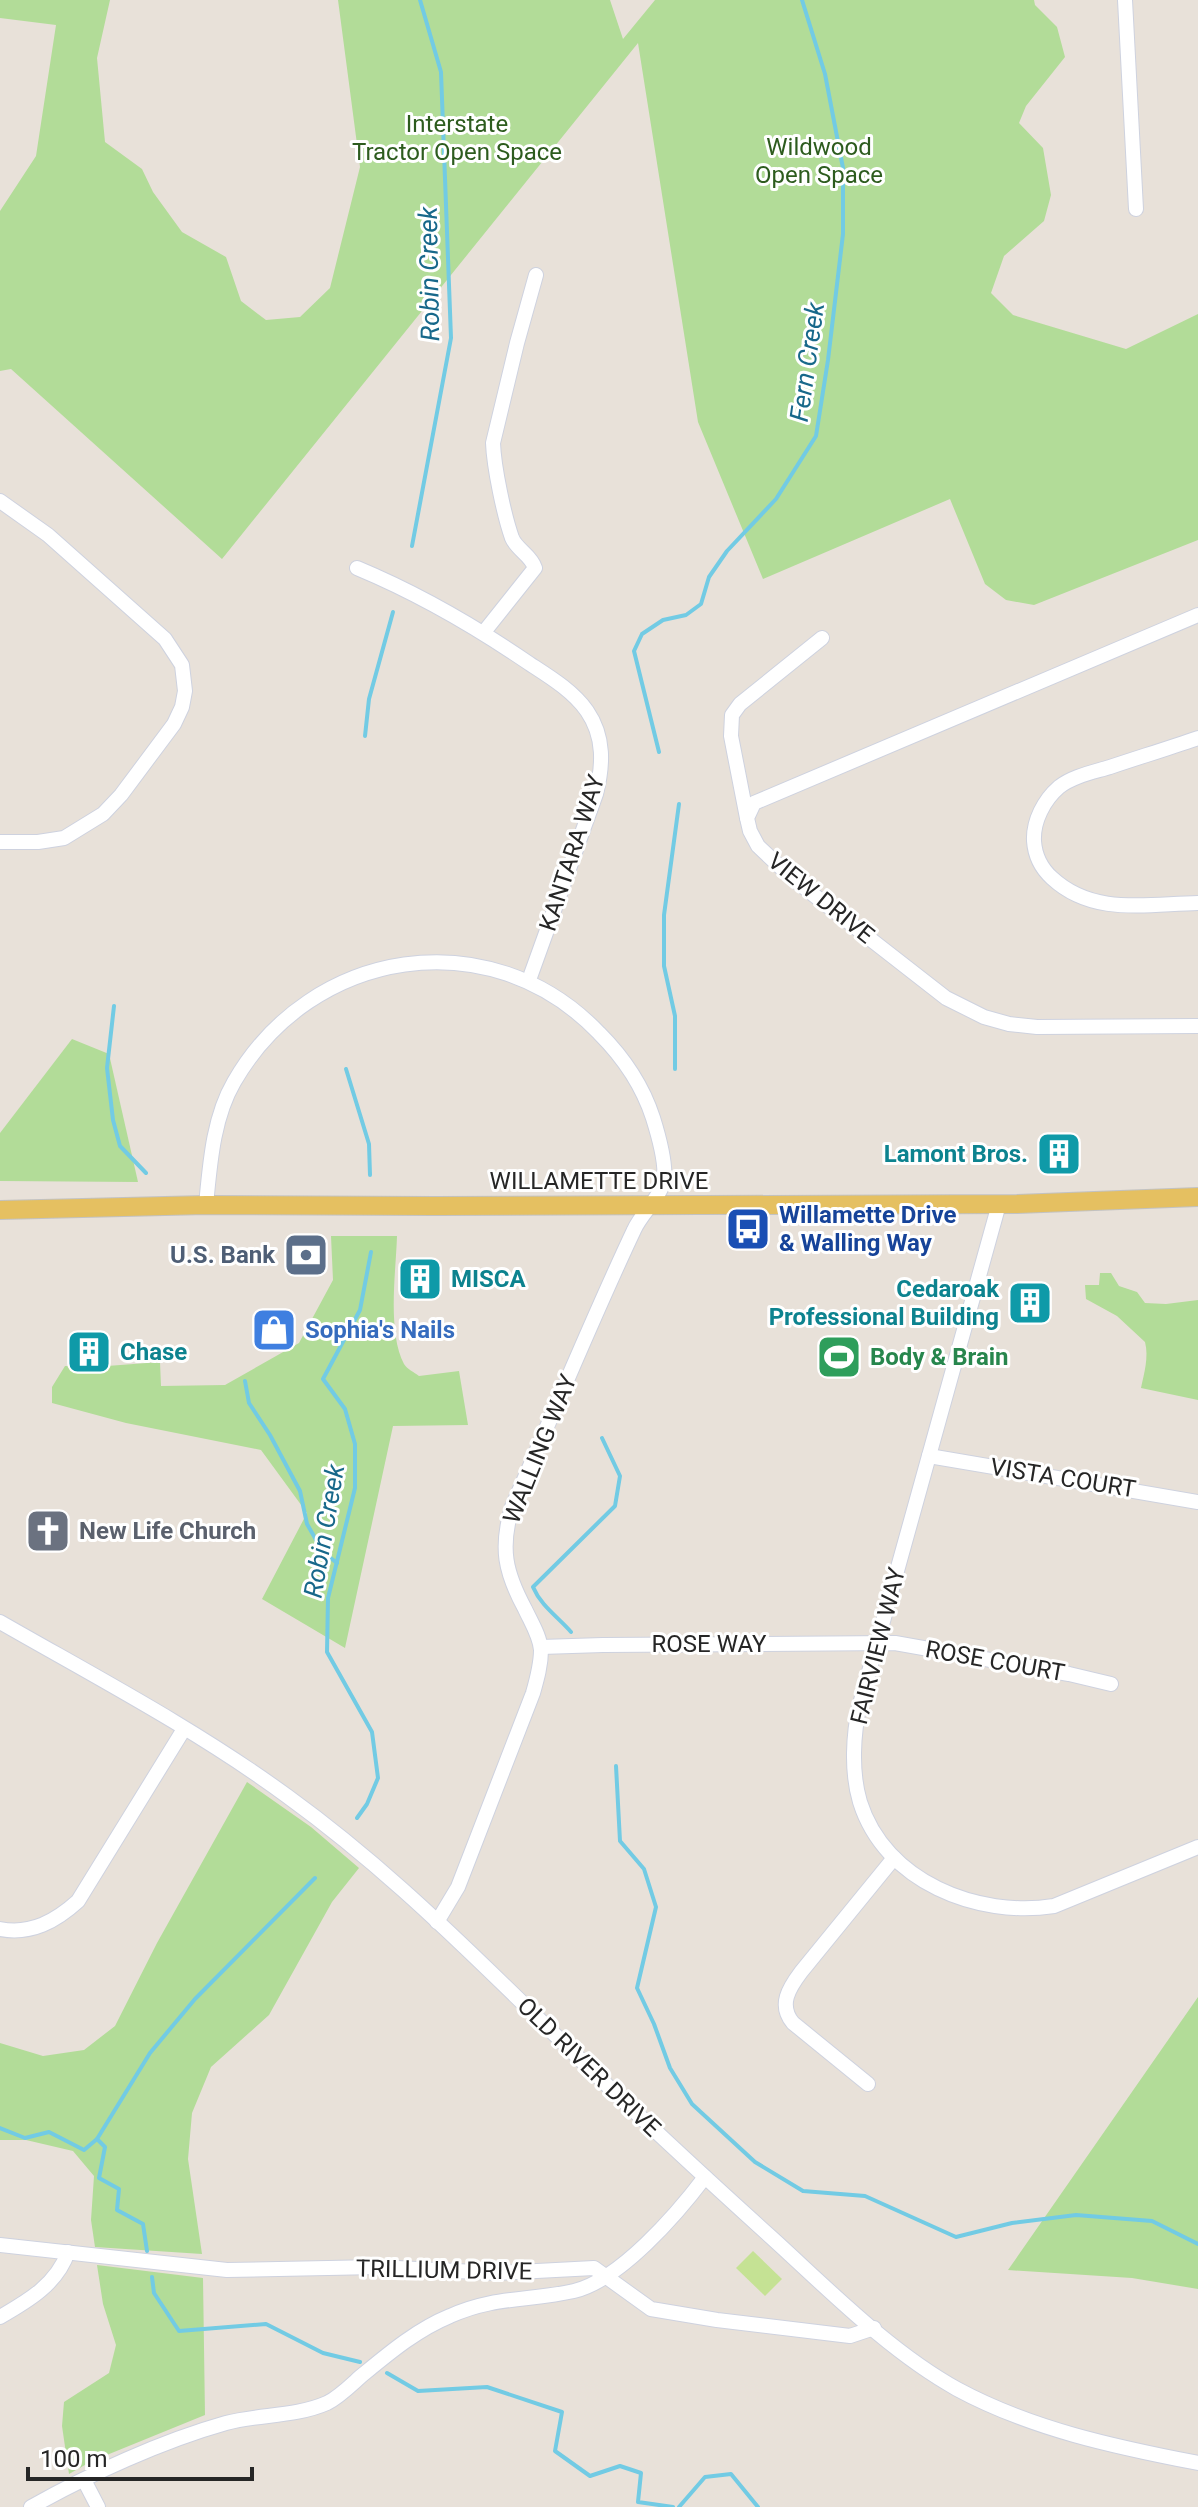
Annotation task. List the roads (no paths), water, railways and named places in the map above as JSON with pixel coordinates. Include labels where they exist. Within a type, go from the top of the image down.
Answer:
[{"type":"main road","name":"WILLAMETTE DRIVE","points":[[0,1210],[206,1205],[999,1204],[1198,1197]]},
{"type":"street","points":[[1125,0],[1136,209]]},
{"type":"street","points":[[484,632],[535,568],[533,561],[513,542],[493,443],[536,275]]},
{"type":"street","points":[[0,501],[48,535],[165,639],[183,667],[185,691],[174,724],[117,801],[103,814],[64,838],[0,842]]},
{"type":"street","name":"KANTARA WAY","points":[[357,568],[484,632],[559,683],[587,712],[601,744],[602,771],[596,794],[529,980]]},
{"type":"street","points":[[747,818],[754,803],[1198,615]]},
{"type":"street","name":"VIEW DRIVE","points":[[822,638],[740,704],[732,715],[733,751],[750,831],[758,846],[792,878],[946,998],[984,1017],[1037,1027],[1198,1026]]},
{"type":"street","points":[[1198,738],[1062,785],[1049,797],[1039,814],[1034,840],[1036,856],[1046,873],[1078,897],[1117,906],[1198,903]]},
{"type":"street","name":"WALLING WAY","points":[[206,1205],[211,1154],[233,1083],[268,1035],[312,998],[362,973],[411,964],[465,965],[529,980],[587,1020],[617,1052],[638,1081],[652,1114],[662,1157],[663,1183],[634,1229],[512,1507],[506,1529],[504,1548],[510,1577],[541,1647]]},
{"type":"street","name":"FAIRVIEW WAY","points":[[999,1204],[857,1716],[854,1742],[859,1799],[881,1843],[914,1875],[953,1895],[985,1905],[1030,1910],[1054,1906],[1198,1847]]},
{"type":"street","name":"VISTA COURT","points":[[929,1456],[1198,1502]]},
{"type":"street","name":"OLD RIVER DRIVE","points":[[0,1622],[184,1729],[286,1796],[401,1889],[705,2177],[874,2328],[940,2378],[1004,2412],[1123,2448],[1198,2463]]},
{"type":"street","name":"ROSE WAY","points":[[541,1647],[877,1644]]},
{"type":"street","name":"ROSE COURT","points":[[877,1644],[901,1644],[1111,1684]]},
{"type":"street","points":[[437,1922],[458,1887],[527,1708],[540,1668],[541,1647]]},
{"type":"street","points":[[0,1929],[27,1930],[46,1924],[63,1915],[78,1901],[184,1729]]},
{"type":"street","points":[[868,2084],[793,2023],[787,2016],[785,2001],[788,1990],[801,1972],[894,1858]]},
{"type":"street","points":[[31,2507],[124,2461],[215,2426],[245,2418],[298,2412],[330,2401],[409,2339],[472,2307],[590,2286],[605,2277],[663,2226],[705,2177]]},
{"type":"street","name":"TRILLIUM DRIVE","points":[[0,2245],[227,2270],[377,2267],[496,2273],[594,2268],[651,2309],[850,2336],[874,2328]]},
{"type":"street","points":[[0,2317],[42,2290],[60,2272],[68,2252]]},
{"type":"street","points":[[84,2480],[98,2507]]},
{"type":"waterway","name":"Robin Creek","points":[[412,546],[451,338],[441,72],[420,0]]},
{"type":"waterway","name":"Fern Creek","points":[[659,752],[634,651],[642,634],[663,620],[686,615],[701,604],[709,577],[727,551],[776,499],[816,436],[843,234],[843,168],[825,74],[802,0]]},
{"type":"waterway","name":"Robin Creek","points":[[365,736],[369,699],[393,612]]},
{"type":"waterway","name":"Fern Creek","points":[[675,1069],[675,1016],[664,966],[664,915],[679,804]]},
{"type":"waterway","points":[[114,1006],[107,1068],[113,1120],[120,1146],[146,1173]]},
{"type":"waterway","name":"Robin Creek","points":[[346,1069],[369,1144],[370,1175]]},
{"type":"waterway","name":"Robin Creek","points":[[357,1818],[378,1778],[372,1732],[327,1652],[328,1598],[355,1488],[355,1444],[345,1409],[323,1379],[360,1310],[371,1252]]},
{"type":"waterway","points":[[245,1381],[249,1403],[300,1491],[307,1524],[323,1552],[337,1563]]},
{"type":"waterway","name":"Fern Creek","points":[[571,1632],[545,1606],[533,1587],[615,1506],[620,1476],[602,1438]]},
{"type":"waterway","name":"Fern Creek","points":[[616,1766],[620,1841],[644,1869],[656,1907],[637,1988],[670,2068],[692,2104],[755,2162],[803,2191],[865,2196],[956,2237],[1012,2223],[1076,2215],[1152,2221],[1198,2244]]},
{"type":"waterway","name":"Robin Creek","points":[[97,2139],[150,2053],[195,1999],[315,1878]]},
{"type":"waterway","points":[[0,2128],[25,2138],[49,2132],[84,2150],[97,2139],[105,2147],[99,2178],[119,2189],[117,2210],[143,2224],[147,2251]]},
{"type":"waterway","points":[[152,2277],[154,2293],[179,2331],[266,2324],[323,2353],[360,2362]]},
{"type":"waterway","points":[[387,2373],[418,2391],[487,2387],[562,2412],[555,2451],[590,2476],[620,2466],[641,2473],[638,2502],[673,2507]]},
{"type":"waterway","points":[[679,2507],[705,2477],[731,2474],[758,2507]]},
{"type":"place","name":"Lamont Bros.","points":[[1059,1154]]},
{"type":"place","name":"Willamette Drive & Walling Way","points":[[748,1229]]},
{"type":"place","name":"U.S. Bank","points":[[306,1255]]},
{"type":"place","name":"MISCA","points":[[420,1279]]},
{"type":"place","name":"Cedaroak Professional Building","points":[[1030,1303]]},
{"type":"place","name":"Sophia's Nails","points":[[274,1330]]},
{"type":"place","name":"Chase","points":[[89,1352]]},
{"type":"place","name":"Body & Brain","points":[[839,1357]]},
{"type":"place","name":"New Life Church","points":[[48,1531]]},
{"type":"park label","name":"Interstate Tractor Open Space","points":[[457,138]]},
{"type":"park label","name":"Wildwood Open Space","points":[[819,161]]}]
